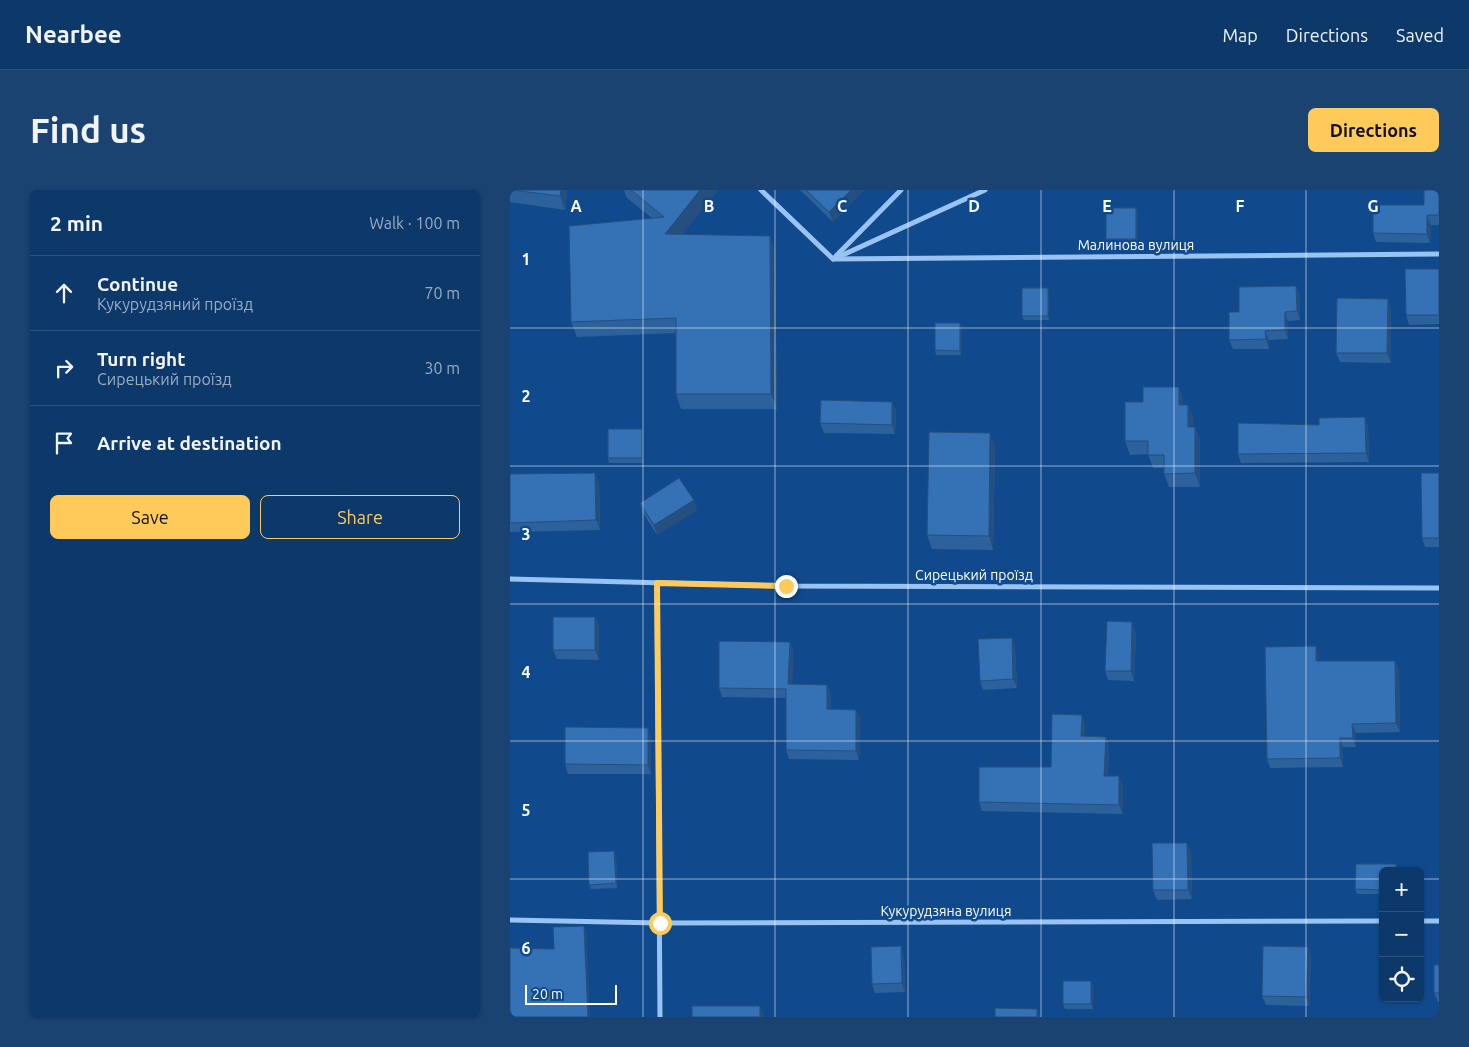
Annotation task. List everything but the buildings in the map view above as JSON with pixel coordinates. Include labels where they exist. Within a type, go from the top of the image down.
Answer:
[{"type":"street","points":[[761,190],[833,259]]},
{"type":"street","points":[[833,259],[901,190]]},
{"type":"street","points":[[833,259],[985,190]]},
{"type":"street","name":"Малинова вулиця","points":[[833,259],[1439,254]]},
{"type":"street","name":"Сирецький проїзд","points":[[510,579],[786,586],[1439,588]]},
{"type":"street","points":[[657,583],[660,1017]]},
{"type":"street","name":"Кукурудзяна вулиця","points":[[510,920],[660,923],[1379,921]]},
{"type":"street","points":[[1424,921],[1439,921]]},
{"type":"route","points":[[660,923],[657,583],[786,586]]}]
